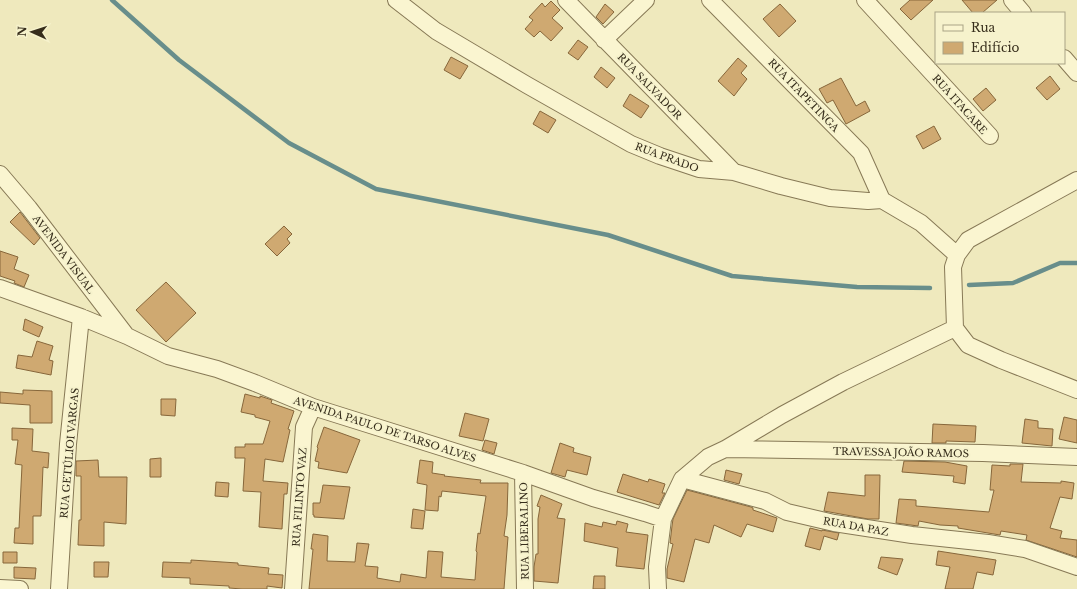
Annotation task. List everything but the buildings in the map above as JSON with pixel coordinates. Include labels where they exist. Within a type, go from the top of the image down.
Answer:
[{"type":"street","name":"RUA PRADO","points":[[396,0],[436,31],[527,85],[631,144],[660,156],[699,169],[734,172],[780,186],[830,198],[868,201],[882,200]]},
{"type":"street","name":"RUA SALVADOR","points":[[566,0],[734,172]]},
{"type":"street","points":[[604,40],[646,0]]},
{"type":"street","name":"RUA ITAPETINGA","points":[[710,0],[861,154],[882,200]]},
{"type":"street","name":"RUA ITACARE","points":[[865,0],[990,136]]},
{"type":"street","points":[[1012,0],[1022,12]]},
{"type":"street","points":[[1065,59],[1077,73]]},
{"type":"street","name":"AVENIDA VISUAL","points":[[0,174],[29,208],[127,336]]},
{"type":"street","points":[[1077,180],[968,240],[957,255],[953,267],[955,328],[968,345],[1001,360],[1077,390]]},
{"type":"street","points":[[882,200],[921,223],[957,255]]},
{"type":"street","name":"AVENIDA PAULO DE TARSO ALVES","points":[[0,288],[81,316],[168,356],[217,369],[255,383],[313,408],[523,473],[593,498],[663,519]]},
{"type":"street","name":"RUA GETÚLIOI VARGAS","points":[[59,589],[68,444],[81,316]]},
{"type":"street","points":[[658,589],[657,567],[663,519],[682,479],[708,457],[725,449],[782,415],[843,382],[955,328]]},
{"type":"street","name":"RUA FILINTO VAZ","points":[[293,589],[304,427],[313,408]]},
{"type":"street","name":"TRAVESSA JOÃO RAMOS","points":[[725,449],[983,453],[1077,457]]},
{"type":"street","name":"RUA LIBERALINO","points":[[523,473],[525,589]]},
{"type":"street","name":"RUA DA PAZ","points":[[682,479],[765,502],[787,512],[827,521],[912,535],[988,543],[1025,549],[1077,567]]},
{"type":"street","points":[[0,588],[20,589]]},
{"type":"waterway","points":[[112,0],[179,60],[289,143],[376,189],[608,235],[732,276],[857,287],[930,288]]},
{"type":"waterway","points":[[969,285],[1013,283],[1060,263],[1077,263]]}]
